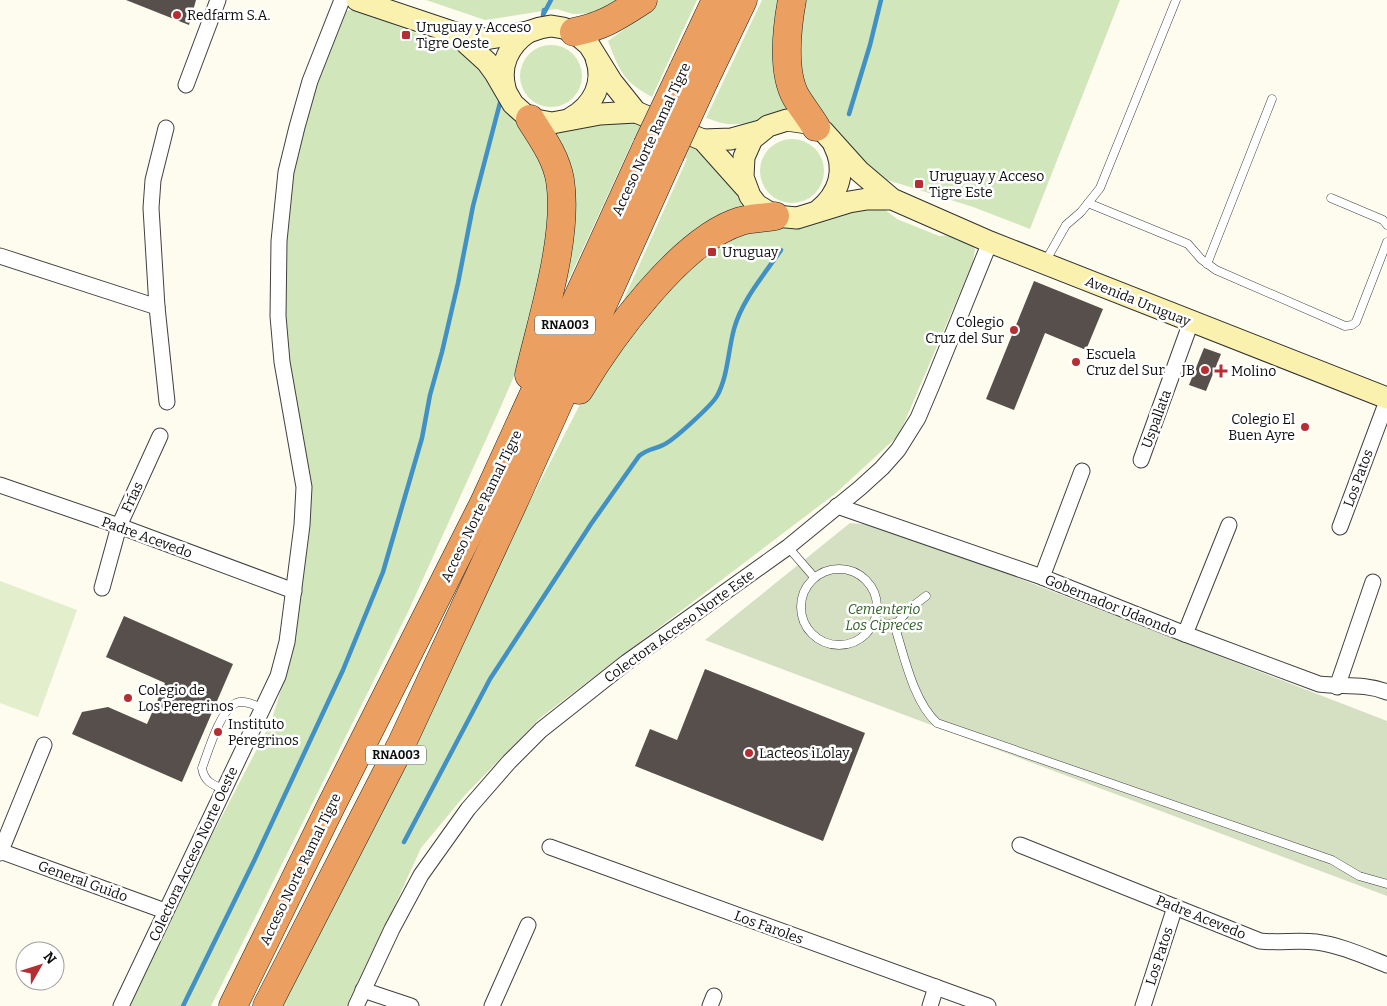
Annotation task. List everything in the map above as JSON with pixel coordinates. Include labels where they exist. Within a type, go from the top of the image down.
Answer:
[{"type":"highway","points":[[574,32],[592,29],[608,23],[643,0]]},
{"type":"highway","name":"Acceso Norte Ramal Tigre","points":[[694,75],[716,0]]},
{"type":"highway","name":"Acceso Norte Ramal Tigre","points":[[233,1006],[331,806],[484,503],[694,75],[743,0]]},
{"type":"highway","points":[[792,0],[787,45],[789,77],[796,96],[824,135]]},
{"type":"highway","points":[[484,503],[523,402],[558,246],[561,214],[560,180],[553,157],[530,119]]},
{"type":"highway","name":"Acceso Norte Ramal Tigre","points":[[267,1006],[402,743],[515,499],[658,151]]},
{"type":"highway","points":[[515,499],[589,373],[622,327],[672,268],[704,240],[725,228],[741,221],[775,216]]},
{"type":"main road","points":[[358,0],[455,34],[485,39],[551,26],[574,32],[589,45],[612,82],[636,112]]},
{"type":"main road","points":[[508,96],[503,75],[507,54],[512,45],[528,32]]},
{"type":"main road","points":[[455,34],[487,62],[496,73],[508,96],[519,110],[530,119],[543,122],[561,122],[600,114],[636,112],[703,140],[732,139],[760,131]]},
{"type":"main road","points":[[561,122],[579,114],[592,100],[599,82],[599,72],[594,53]]},
{"type":"main road","points":[[775,216],[757,205],[745,187],[742,177],[744,157],[752,138],[760,131],[768,126],[787,120],[802,121],[824,135],[838,152],[841,174],[838,185],[827,204],[818,211]]},
{"type":"main road","name":"Avenida Uruguay","points":[[824,135],[859,171],[892,199],[1044,264],[1387,399]]},
{"type":"main road","points":[[703,140],[745,187]]},
{"type":"main road","name":"Avenida Uruguay","points":[[775,216],[797,218],[849,202],[867,199],[892,199]]},
{"type":"street","points":[[186,86],[218,0]]},
{"type":"street","name":"Colectora Acceso Norte Oeste","points":[[121,1006],[278,676],[287,642],[302,525],[304,487],[282,362],[278,316],[279,241],[286,172],[297,127],[310,82],[342,0]]},
{"type":"street","points":[[166,128],[153,180],[151,208],[157,307],[167,402]]},
{"type":"street","name":"Colectora Acceso Norte Este","points":[[356,1006],[392,929],[421,875],[468,809],[509,762],[541,730],[627,662],[788,547],[882,468],[898,450],[911,430],[932,385],[990,242]]},
{"type":"street","points":[[0,256],[157,307]]},
{"type":"street","name":"Uspallata","points":[[1141,460],[1192,322]]},
{"type":"street","name":"Los Patos","points":[[1340,527],[1387,399]]},
{"type":"street","name":"Frías","points":[[102,588],[119,526],[160,436]]},
{"type":"street","points":[[1042,577],[1082,471]]},
{"type":"street","name":"Padre Acevedo","points":[[0,485],[119,526],[294,591]]},
{"type":"street","name":"Gobernador Udaondo","points":[[837,506],[1042,577],[1185,634],[1319,684],[1337,686],[1357,685],[1387,692]]},
{"type":"street","points":[[1185,634],[1229,525]]},
{"type":"street","points":[[1337,686],[1373,582]]},
{"type":"street","points":[[0,852],[44,745]]},
{"type":"street","name":"Padre Acevedo","points":[[1020,845],[1260,941],[1274,943],[1315,942],[1339,948],[1387,965]]},
{"type":"street","name":"Los Faroles","points":[[550,847],[988,1006]]},
{"type":"street","name":"General Guido","points":[[0,852],[165,911]]},
{"type":"street","name":"Los Patos","points":[[1143,1006],[1174,907]]},
{"type":"street","points":[[492,1006],[528,925]]},
{"type":"street","points":[[930,1006],[936,987]]},
{"type":"street","points":[[364,990],[411,1006]]},
{"type":"lane","points":[[1044,264],[1066,225],[1088,204],[1100,188],[1176,0]]},
{"type":"lane","points":[[1207,264],[1272,99]]},
{"type":"lane","points":[[1331,198],[1383,220],[1387,225]]},
{"type":"lane","points":[[1088,204],[1188,244],[1207,264],[1216,270],[1345,326],[1356,322],[1387,242]]},
{"type":"lane","points":[[788,547],[814,577]]},
{"type":"lane","points":[[838,568],[850,570],[862,576],[871,585],[876,597],[877,610],[874,622],[867,633],[856,641],[842,645],[829,643],[816,637],[807,627],[802,615],[801,601],[805,588],[814,577],[825,571],[838,568]]},
{"type":"lane","points":[[874,622],[894,624],[926,596]]},
{"type":"lane","points":[[894,624],[916,691],[929,716],[937,723],[1323,856],[1359,876],[1387,884]]},
{"type":"lane","points":[[224,789],[209,784],[202,768],[222,718],[236,702],[243,701],[263,708]]},
{"type":"green space","points":[[426,0],[624,0],[598,13],[573,14],[556,9],[485,20]]},
{"type":"green space","points":[[659,0],[697,0],[652,97],[635,86],[624,75],[608,41]]},
{"type":"green space","points":[[762,0],[789,0],[791,106],[777,114],[745,124],[726,124],[706,118]]},
{"type":"green space","points":[[806,0],[1120,0],[1030,229],[973,207],[875,176],[820,110],[802,79],[799,37]]},
{"type":"green space","points":[[354,9],[431,39],[453,43],[469,51],[536,133],[554,216],[532,335],[408,612],[211,1006],[128,1006],[172,912],[271,722],[294,648],[309,485],[285,356],[283,258],[291,171],[300,128],[340,13]]},
{"type":"green space","points":[[545,45],[557,45],[573,54],[580,64],[582,76],[580,88],[573,98],[557,107],[545,107],[534,102],[525,93],[520,82],[520,70],[525,59],[534,50]]},
{"type":"green space","points":[[640,119],[691,138],[750,204],[725,211],[701,229],[614,321],[687,159],[635,136],[550,320],[563,262],[543,128]]},
{"type":"green space","points":[[792,139],[804,142],[815,148],[821,159],[824,171],[821,183],[815,194],[804,200],[792,203],[780,200],[769,194],[763,183],[760,171],[763,159],[769,148],[780,142]]},
{"type":"green space","points":[[880,206],[897,219],[939,236],[950,235],[970,243],[975,249],[973,262],[899,435],[836,493],[540,718],[465,795],[421,848],[349,1006],[278,1006],[509,542],[588,389],[626,331],[696,264],[711,254],[719,238]]},
{"type":"green space","name":"Cementerio Los Cipreces","points":[[850,523],[884,526],[1387,721],[1387,896],[705,640]]},
{"type":"green space","points":[[0,581],[77,610],[38,717],[0,703]]},
{"type":"building","name":"Redfarm S.A.","points":[[126,0],[196,0],[189,25]]},
{"type":"building","points":[[1034,281],[1103,309],[1086,350],[1045,333],[1014,410],[986,399]]},
{"type":"building","name":"JB","points":[[1204,348],[1221,354],[1206,391],[1189,385]]},
{"type":"building","points":[[124,616],[233,664],[182,782],[72,734],[82,712],[108,707],[147,724],[165,683],[106,657]]},
{"type":"building","name":"Lacteos iLolay","points":[[705,669],[865,733],[823,841],[635,766],[650,729],[677,740]]},
{"type":"waterway","points":[[544,10],[543,15],[551,0]]},
{"type":"waterway","points":[[849,114],[870,45],[881,0]]},
{"type":"waterway","points":[[183,1006],[254,861],[343,670],[383,572],[422,438],[430,395],[458,283],[473,206],[501,99]]},
{"type":"waterway","points":[[404,842],[490,679],[591,524],[639,456],[675,437],[714,401],[721,388],[734,329],[742,308],[781,250]]},
{"type":"place","name":"Redfarm S.A.","points":[[177,15]]},
{"type":"place","name":"Uruguay y Acceso Tigre Oeste","points":[[406,35]]},
{"type":"place","name":"Uruguay y Acceso Tigre Este","points":[[919,184]]},
{"type":"place","name":"Uruguay","points":[[712,252]]},
{"type":"place","name":"Colegio Cruz del Sur","points":[[1014,330]]},
{"type":"place","name":"Escuela Cruz del Sur","points":[[1076,362]]},
{"type":"place","name":"JB","points":[[1205,370]]},
{"type":"place","name":"Molino","points":[[1221,371]]},
{"type":"place","name":"Colegio El Buen Ayre","points":[[1305,427]]},
{"type":"place","name":"Colegio de Los Peregrinos","points":[[128,698]]},
{"type":"place","name":"Instituto Peregrinos","points":[[218,732]]},
{"type":"place","name":"Lacteos iLolay","points":[[749,753]]}]
